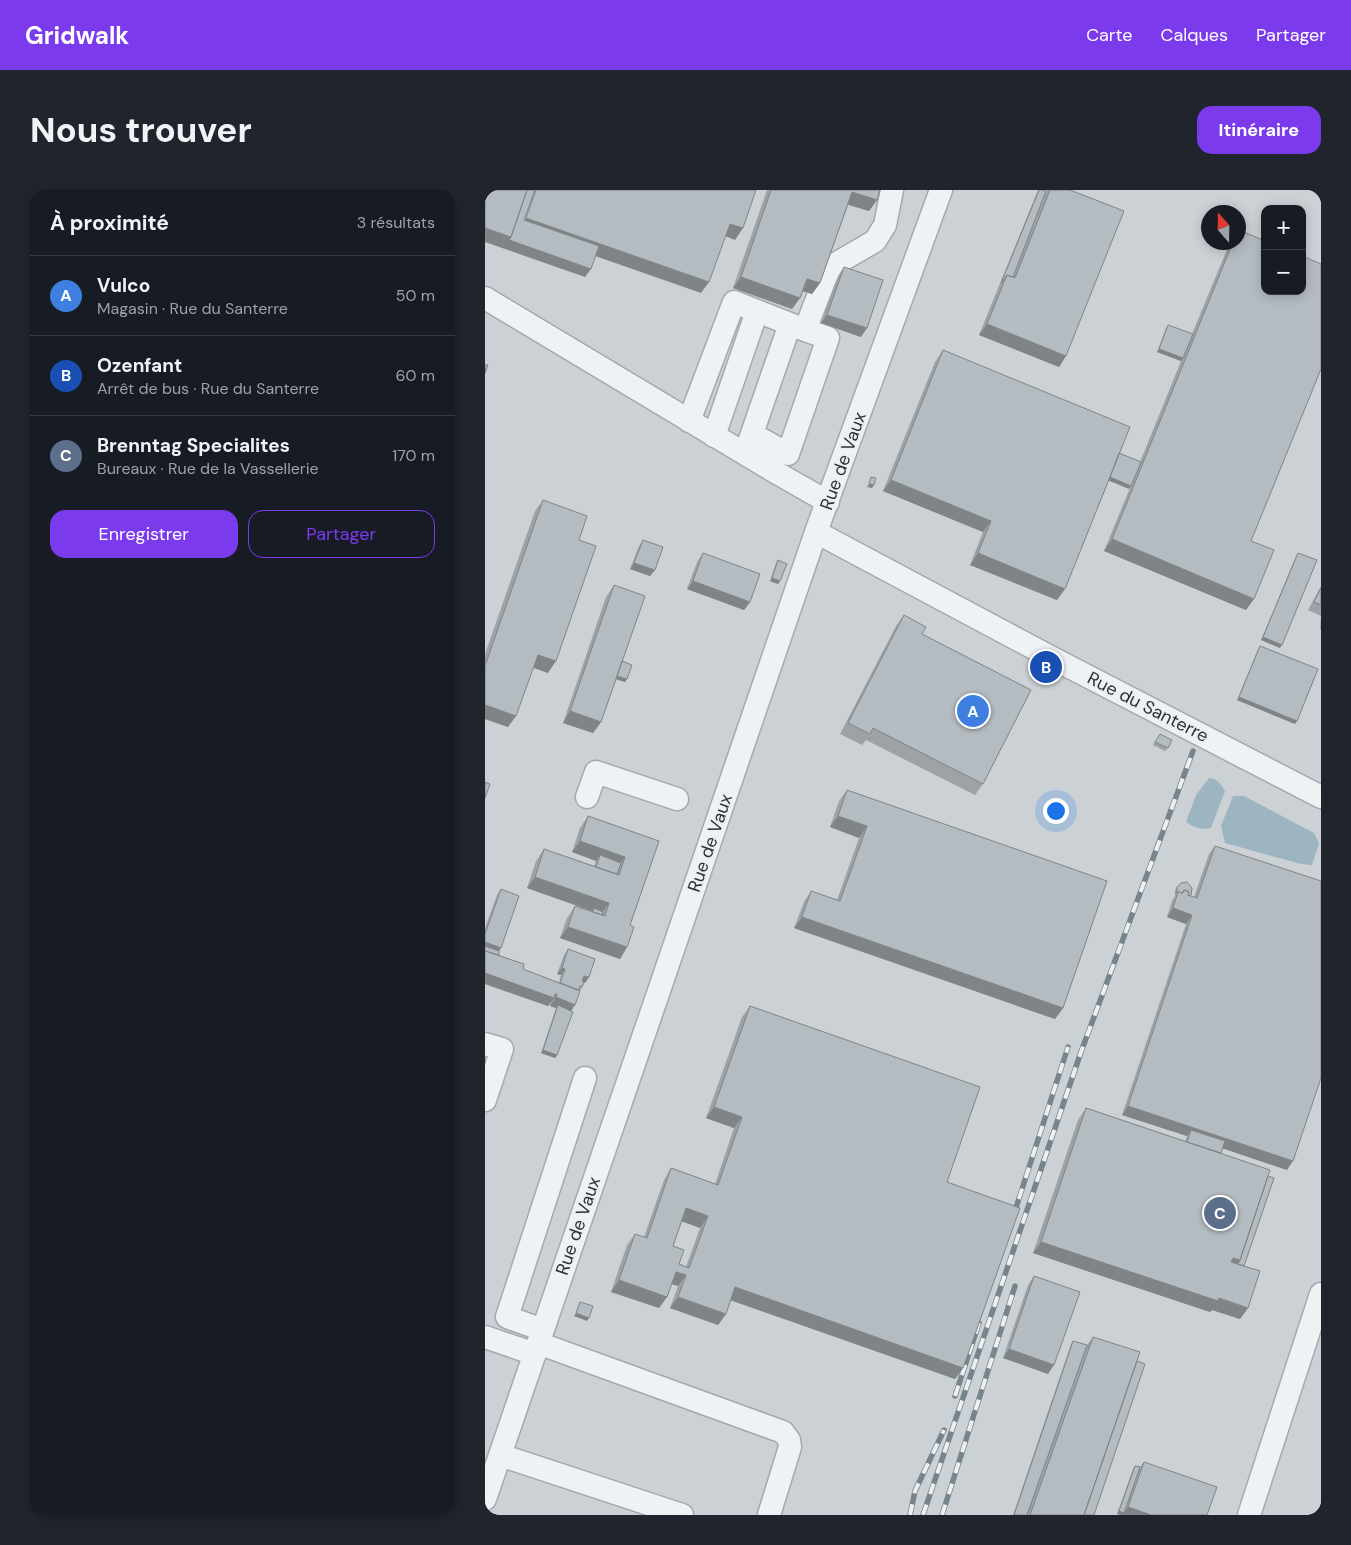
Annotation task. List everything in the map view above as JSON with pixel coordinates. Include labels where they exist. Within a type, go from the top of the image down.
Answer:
[{"type":"street","points":[[749,444],[797,327],[826,276],[837,263],[875,241],[885,225],[892,190]]},
{"type":"street","name":"Rue de Vaux","points":[[485,1499],[816,532],[941,190]]},
{"type":"street","points":[[485,298],[714,436],[788,454],[828,338],[734,302],[689,420]]},
{"type":"street","points":[[714,436],[757,311]]},
{"type":"street","points":[[749,444],[828,502]]},
{"type":"street","name":"Rue du Santerre","points":[[816,532],[1020,641],[1321,797]]},
{"type":"street","points":[[587,797],[596,772],[677,799]]},
{"type":"street","points":[[485,1044],[502,1049],[485,1100]]},
{"type":"street","points":[[539,1342],[507,1317],[585,1078]]},
{"type":"street","points":[[1249,1515],[1321,1294]]},
{"type":"street","points":[[485,1337],[539,1342],[783,1432],[789,1440],[790,1447],[769,1515]]},
{"type":"street","points":[[500,1454],[682,1515]]},
{"type":"shaded area","points":[[485,190],[1321,190],[1321,1515],[485,1515]]},
{"type":"water","points":[[1209,778],[1219,782],[1225,791],[1211,828],[1201,829],[1186,822],[1196,795]]},
{"type":"water","points":[[1233,796],[1244,796],[1314,833],[1319,843],[1312,865],[1301,864],[1225,843],[1221,826]]},
{"type":"building","points":[[485,190],[527,190],[511,237],[485,228]]},
{"type":"building","points":[[527,190],[535,190],[524,220],[599,246],[591,269],[509,240]]},
{"type":"building","points":[[536,190],[756,190],[743,228],[730,224],[709,282],[526,218]]},
{"type":"building","points":[[771,190],[880,190],[877,200],[852,192],[820,283],[807,279],[800,298],[741,277]]},
{"type":"building","points":[[1039,190],[1046,191],[1013,277],[1007,275],[1001,283]]},
{"type":"building","points":[[1050,190],[1070,190],[1124,211],[1066,356],[987,324],[1007,275],[1015,278]]},
{"type":"building","points":[[1246,233],[1261,239],[1261,295],[1306,295],[1306,258],[1321,264],[1321,369],[1251,541],[1274,550],[1254,599],[1112,539],[1230,250],[1246,250]]},
{"type":"building","points":[[844,267],[883,280],[867,328],[827,315]]},
{"type":"building","points":[[1168,325],[1193,334],[1183,358],[1159,349]]},
{"type":"building","points":[[943,350],[1130,427],[1065,589],[978,553],[991,521],[891,480]]},
{"type":"building","points":[[1119,453],[1141,462],[1131,486],[1110,477]]},
{"type":"building","points":[[871,477],[876,478],[874,485],[869,484]]},
{"type":"building","points":[[543,500],[587,516],[579,540],[596,546],[556,661],[538,655],[516,716],[485,705],[485,666]]},
{"type":"building","points":[[643,540],[663,547],[655,570],[634,563]]},
{"type":"building","points":[[703,553],[760,574],[750,602],[693,581]]},
{"type":"building","points":[[1298,553],[1317,560],[1282,645],[1263,637]]},
{"type":"building","points":[[778,560],[787,564],[780,581],[772,578]]},
{"type":"building","points":[[614,585],[645,596],[601,722],[570,711]]},
{"type":"building","points":[[1321,588],[1321,605],[1314,602]]},
{"type":"building","points":[[904,615],[926,627],[922,634],[1031,690],[983,784],[873,728],[870,734],[848,723]]},
{"type":"building","points":[[1260,646],[1318,669],[1297,721],[1239,697]]},
{"type":"building","points":[[622,661],[632,665],[627,679],[617,676]]},
{"type":"building","points":[[1160,734],[1172,740],[1168,748],[1155,742]]},
{"type":"building","points":[[485,782],[490,784],[485,798]]},
{"type":"building","points":[[847,790],[1107,881],[1063,1008],[802,917],[811,891],[840,901],[867,826],[838,816]]},
{"type":"building","points":[[588,816],[659,841],[630,925],[634,927],[627,947],[568,927],[575,906],[605,916],[609,903],[535,877],[544,849],[619,875],[625,857],[580,841]]},
{"type":"building","points":[[1215,846],[1321,881],[1321,1078],[1293,1161],[1128,1106],[1192,915],[1173,908],[1178,892],[1183,893],[1184,890],[1189,892],[1188,895],[1197,898]]},
{"type":"building","points":[[600,855],[621,863],[617,874],[596,867]]},
{"type":"building","points":[[1187,882],[1192,888],[1191,895],[1188,895],[1189,892],[1184,890],[1182,893],[1177,893],[1177,887],[1181,883]]},
{"type":"building","points":[[501,889],[519,896],[501,948],[485,942],[485,934]]},
{"type":"building","points":[[594,908],[603,912],[602,915],[593,912]]},
{"type":"building","points":[[485,946],[499,951],[499,955],[485,951]]},
{"type":"building","points":[[568,949],[595,959],[589,977],[584,976],[582,981],[584,982],[579,990],[560,983],[565,969],[562,968]]},
{"type":"building","points":[[485,951],[524,964],[523,969],[580,991],[575,1005],[556,997],[557,994],[555,994],[554,998],[485,973]]},
{"type":"building","points":[[558,1005],[573,1012],[557,1055],[543,1050]]},
{"type":"building","points":[[750,1006],[980,1087],[947,1182],[1020,1208],[963,1368],[735,1287],[726,1314],[678,1297],[686,1275],[676,1272],[667,1297],[619,1280],[635,1234],[647,1238],[671,1168],[718,1185],[742,1117],[714,1107]],"holes":[[[686,1208],[708,1216],[689,1268],[679,1264],[684,1250],[673,1246]]]},
{"type":"building","points":[[1086,1108],[1270,1170],[1240,1260],[1233,1258],[1231,1262],[1260,1271],[1248,1308],[1219,1298],[1218,1301],[1041,1242]]},
{"type":"building","points":[[1191,1130],[1225,1141],[1221,1153],[1187,1142]]},
{"type":"building","points":[[1268,1176],[1274,1178],[1244,1266],[1238,1264]]},
{"type":"building","points":[[1034,1276],[1080,1292],[1054,1365],[1009,1349]]},
{"type":"building","points":[[580,1302],[593,1306],[589,1318],[576,1313]]},
{"type":"building","points":[[1093,1337],[1140,1352],[1084,1515],[1030,1515]]},
{"type":"building","points":[[1073,1341],[1087,1345],[1027,1515],[1014,1515]]},
{"type":"building","points":[[1137,1361],[1145,1364],[1094,1515],[1084,1515]]},
{"type":"building","points":[[1144,1462],[1217,1487],[1207,1515],[1151,1515],[1128,1507]]},
{"type":"building","points":[[1135,1466],[1140,1467],[1124,1513],[1119,1511]]},
{"type":"railway","points":[[923,1515],[1081,1052],[1193,751]]},
{"type":"railway","points":[[1012,1220],[1068,1047]]},
{"type":"railway","points":[[942,1515],[1015,1286]]},
{"type":"railway","points":[[955,1396],[979,1323]]},
{"type":"railway","points":[[910,1515],[915,1491],[944,1430]]},
{"type":"place","name":"Ozenfant","points":[[1046,667]]},
{"type":"place","name":"Vulco","points":[[973,711]]},
{"type":"place","name":"Brenntag Specialites","points":[[1220,1213]]}]
